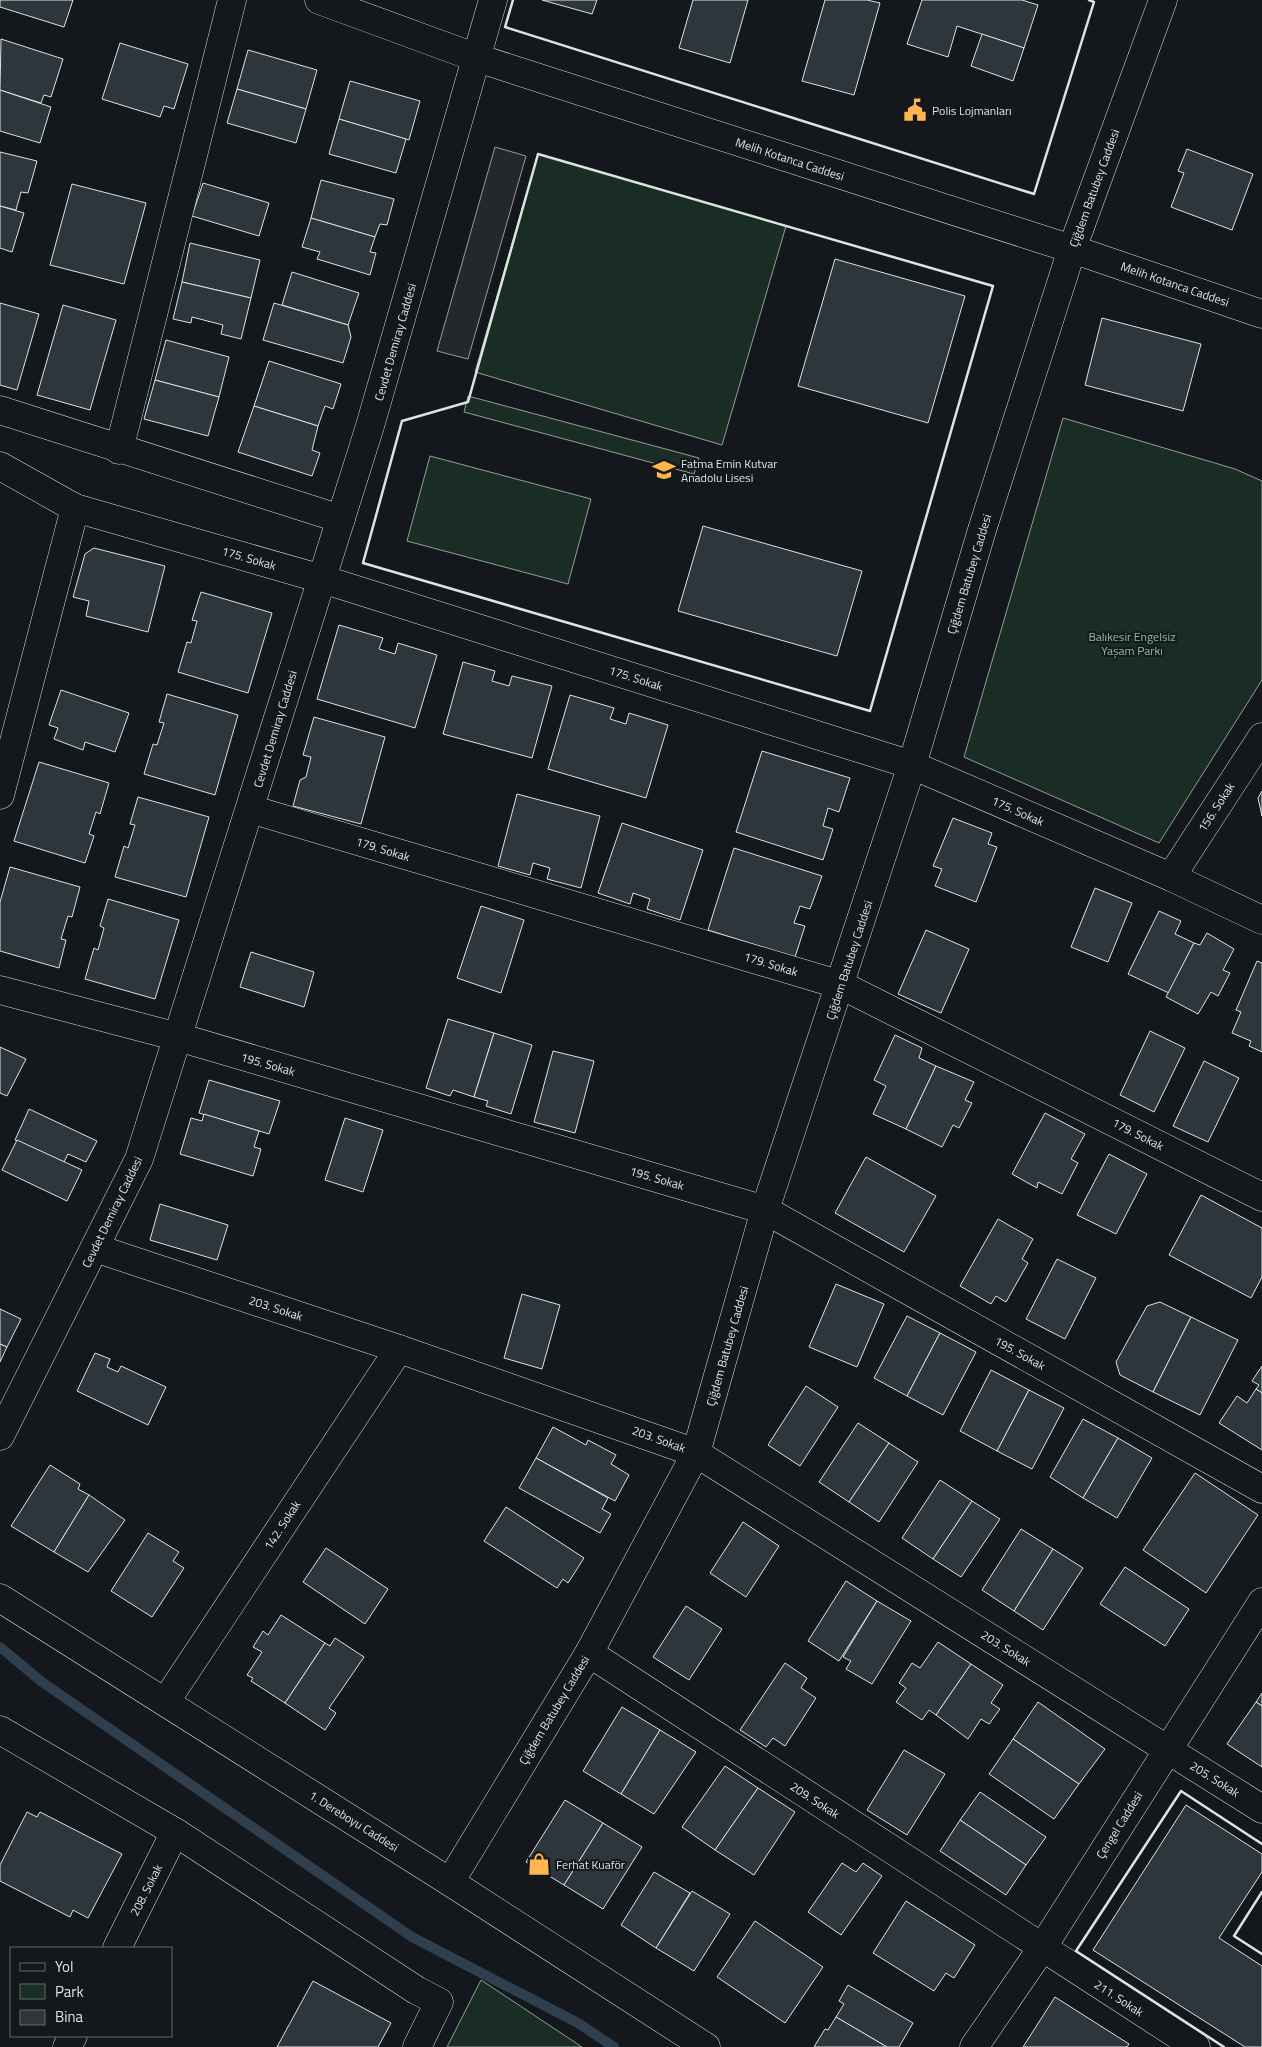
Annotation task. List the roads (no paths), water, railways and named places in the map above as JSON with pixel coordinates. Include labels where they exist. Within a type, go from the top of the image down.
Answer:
[{"type":"street","points":[[119,450],[232,0]]},
{"type":"street","name":"Melih Kotanca Caddesi","points":[[319,0],[477,58],[1072,249],[1262,314]]},
{"type":"street","name":"Cevdet Demiray Caddesi","points":[[0,1436],[139,1159],[341,518],[493,0]]},
{"type":"street","name":"Çiğdem Batubey Caddesi","points":[[450,1882],[589,1653],[696,1453],[766,1210],[912,765],[982,530],[1072,249],[1163,0]]},
{"type":"street","points":[[0,410],[119,450],[341,518]]},
{"type":"street","name":"175. Sokak","points":[[0,466],[75,508],[322,579],[912,765],[1170,877],[1262,920]]},
{"type":"street","points":[[0,795],[9,726],[75,508]]},
{"type":"street","name":"156. Sokak","points":[[1170,877],[1262,737]]},
{"type":"street","name":"179. Sokak","points":[[250,809],[841,985],[1262,1196]]},
{"type":"street","name":"195. Sokak","points":[[0,990],[178,1037],[766,1210],[1262,1489]]},
{"type":"street","name":"203. Sokak","points":[[94,1248],[398,1349],[696,1453],[1168,1750]]},
{"type":"street","name":"142. Sokak","points":[[166,1702],[398,1349]]},
{"type":"street","name":"1. Dereboyu Caddesi","points":[[0,1598],[450,1882],[706,2047]]},
{"type":"street","name":"Çengel Caddesi","points":[[974,2047],[1042,1948],[1262,1602]]},
{"type":"street","name":"209. Sokak","points":[[589,1653],[1042,1948]]},
{"type":"street","points":[[0,1730],[175,1832],[416,1990],[439,2002],[417,2047]]},
{"type":"street","name":"205. Sokak","points":[[1168,1750],[1262,1809]]},
{"type":"street","name":"208. Sokak","points":[[118,1947],[175,1832]]},
{"type":"street","name":"211. Sokak","points":[[1042,1948],[1196,2047]]},
{"type":"waterway","points":[[0,1647],[42,1682],[412,1937],[578,2023],[614,2047]]},
{"type":"place","name":"Polis Lojmanları","points":[[915,110]]},
{"type":"place","name":"Fatma Emin Kutvar Anadolu Lisesi","points":[[664,470]]},
{"type":"place","name":"Ferhat Kuaför","points":[[539,1864]]},
{"type":"park label","name":"Balıkesir Engelsiz Yaşam Parkı","points":[[1132,643]]}]
